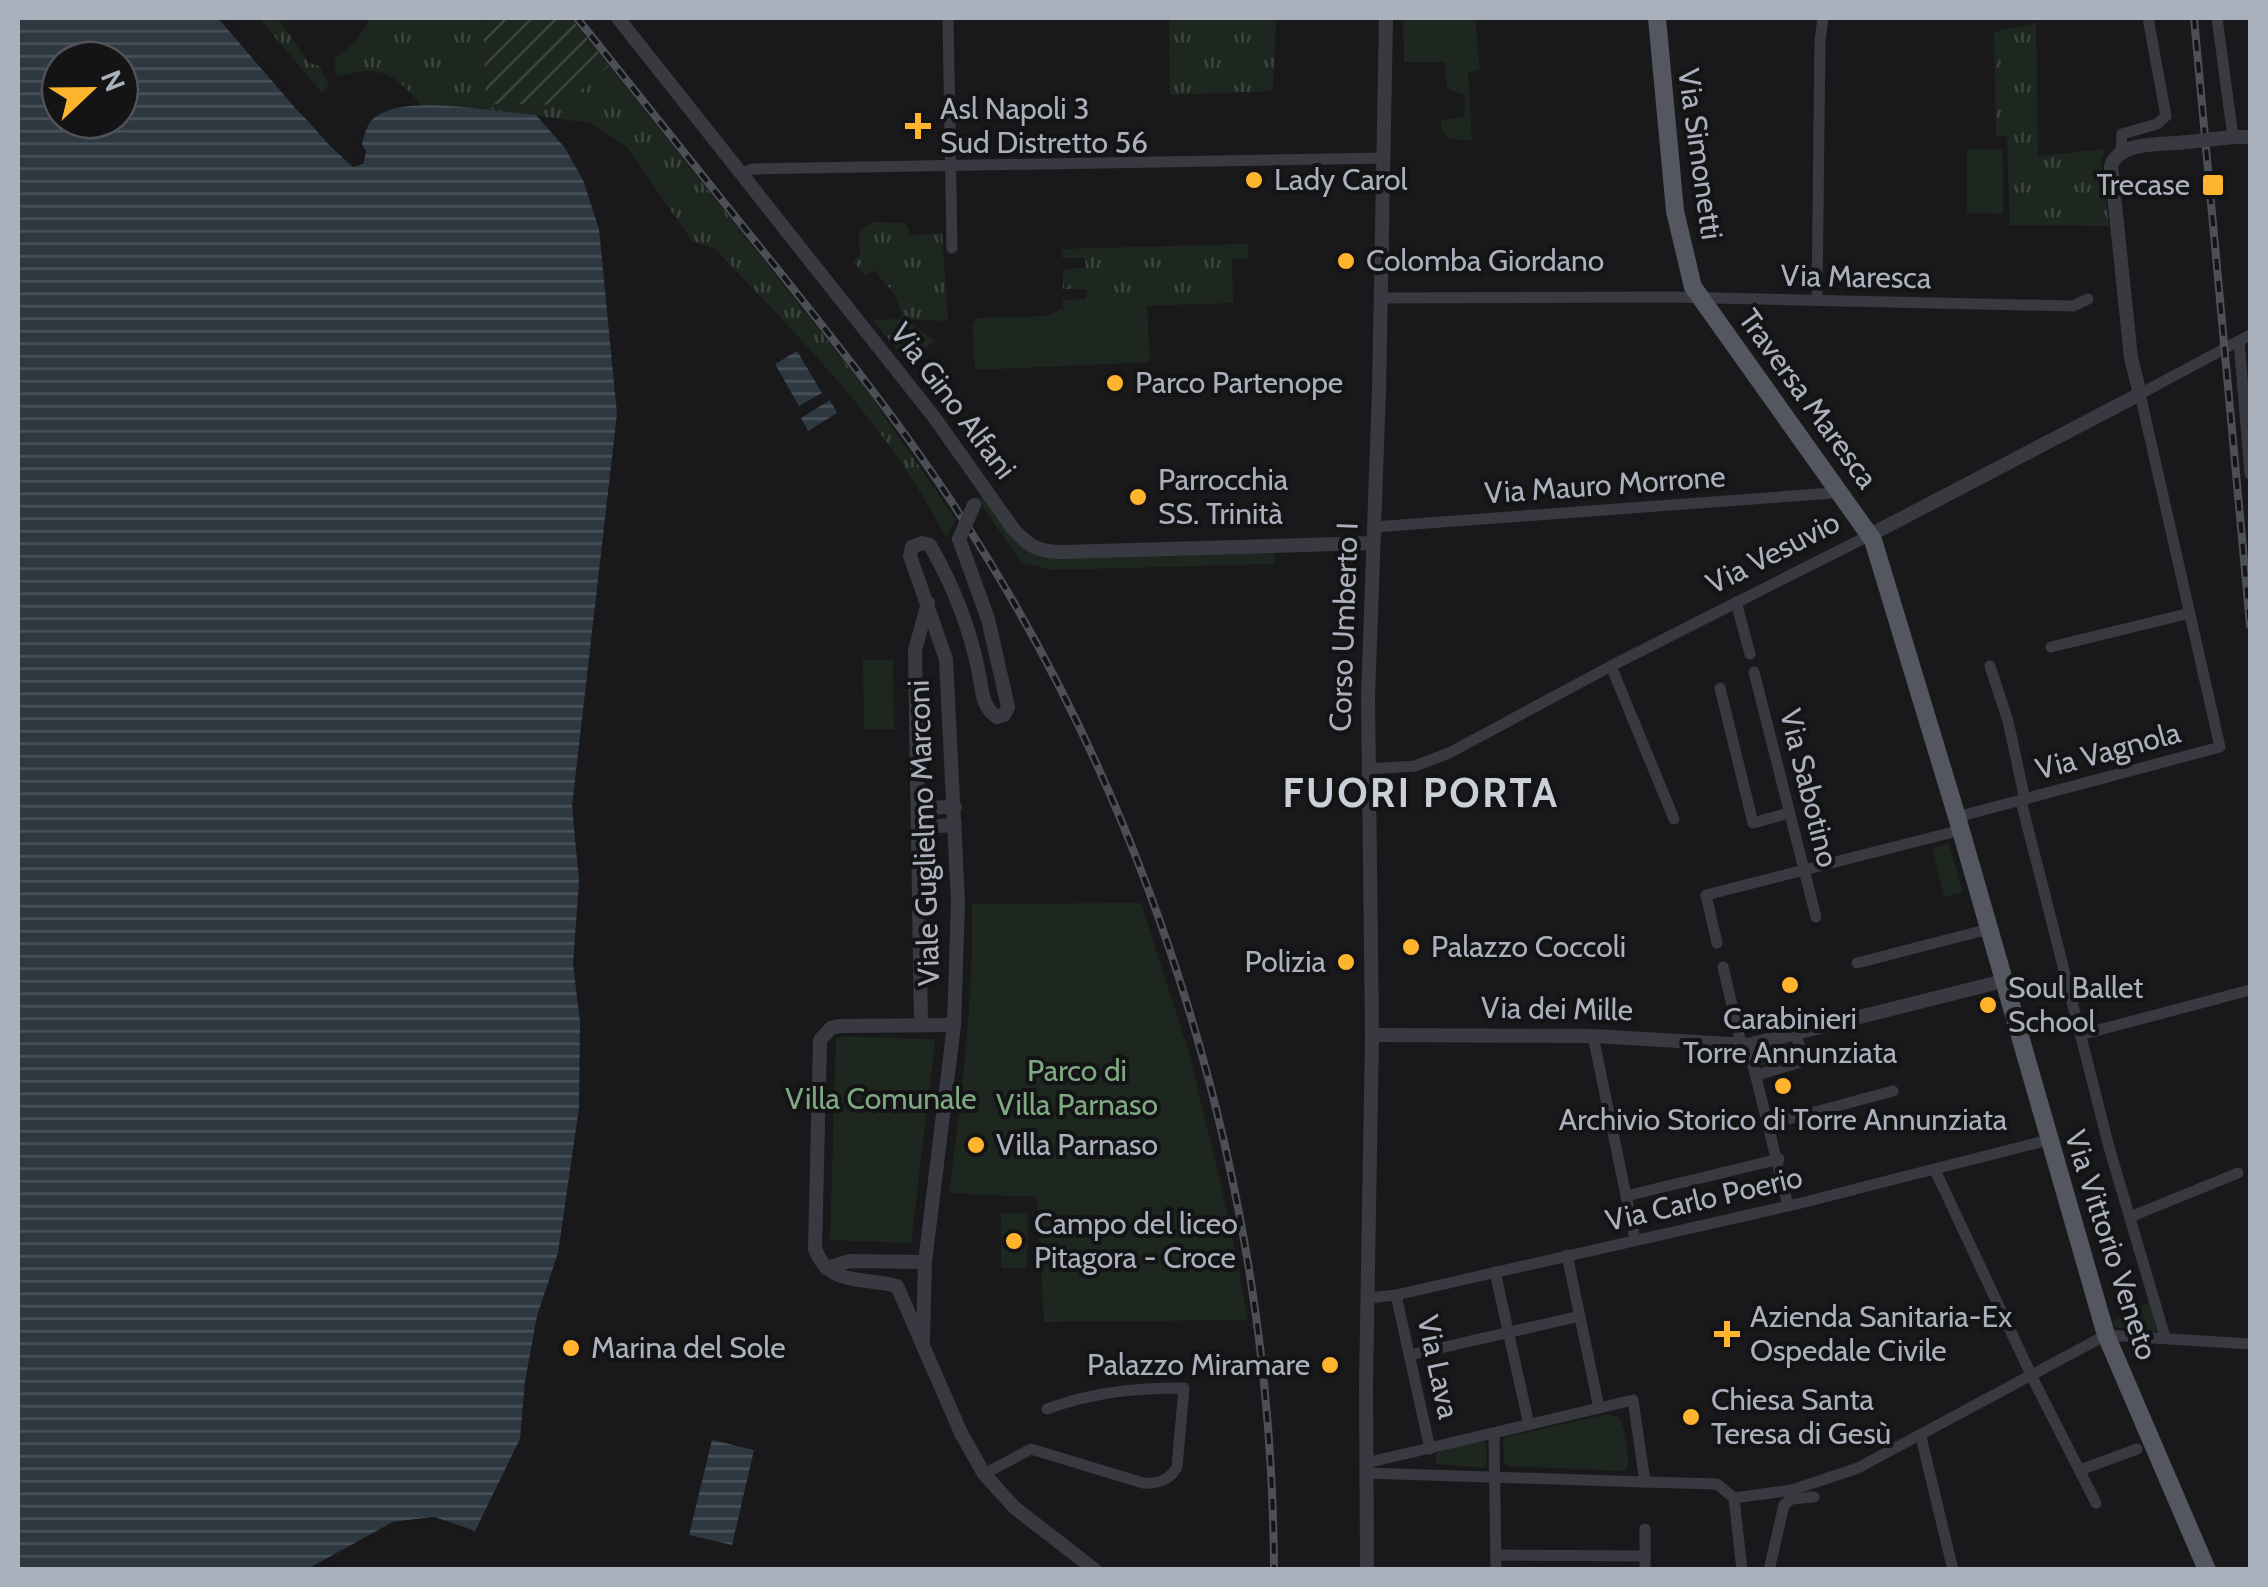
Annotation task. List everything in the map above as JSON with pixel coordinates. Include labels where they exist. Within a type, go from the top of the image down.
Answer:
[{"type":"main road","name":"Via Simonetti","points":[[1657,18],[1675,211],[1698,298]]},
{"type":"main road","name":"Traversa Maresca","points":[[1698,298],[1870,534]]},
{"type":"main road","name":"Via Vittorio Veneto","points":[[1870,534],[1959,823],[2106,1335],[2207,1570]]},
{"type":"street","name":"Via Gino Alfani","points":[[618,18],[1030,546],[1040,552],[1373,543]]},
{"type":"street","points":[[948,18],[952,248]]},
{"type":"street","name":"Corso Umberto I","points":[[1368,1570],[1372,1036],[1367,769],[1382,298],[1386,18]]},
{"type":"street","points":[[1817,300],[1823,18]]},
{"type":"street","points":[[2140,394],[2131,358],[2110,174],[2122,134],[2158,124],[2166,116],[2148,18]]},
{"type":"street","points":[[2216,18],[2232,138]]},
{"type":"street","points":[[2120,151],[2250,138]]},
{"type":"street","points":[[742,174],[752,169],[951,164],[1384,158]]},
{"type":"street","name":"Via Maresca","points":[[1382,298],[1698,298],[2072,306],[2088,299]]},
{"type":"street","points":[[2245,338],[2250,474]]},
{"type":"street","name":"Via Vesuvio","points":[[1367,769],[1431,762],[2245,338]]},
{"type":"street","name":"Via Vagnola","points":[[2023,800],[2220,747],[2140,394]]},
{"type":"street","name":"Via Mauro Morrone","points":[[1374,527],[1794,496],[1839,489]]},
{"type":"street","points":[[928,603],[910,556],[912,547],[922,543],[930,546],[965,615],[983,698],[990,712],[997,717],[1004,715],[1008,708],[992,636],[959,539],[974,505],[988,490]]},
{"type":"street","points":[[1736,602],[1750,654]]},
{"type":"street","name":"Viale Guglielmo Marconi","points":[[928,603],[946,660],[958,922],[954,1025],[925,1262],[923,1340],[962,1434],[984,1474],[1015,1508],[1095,1570]]},
{"type":"street","name":"Viale Guglielmo Marconi","points":[[921,1026],[915,650],[928,603]]},
{"type":"street","points":[[2052,647],[2190,613]]},
{"type":"street","points":[[1611,666],[1674,818]]},
{"type":"street","name":"Via Vagnola","points":[[1990,666],[2008,721],[2080,1036],[2164,1336]]},
{"type":"street","name":"Via Sabotino","points":[[1754,672],[1816,917]]},
{"type":"street","points":[[1720,688],[1752,823],[1790,813]]},
{"type":"street","points":[[1717,942],[1706,895],[1804,871],[2023,800]]},
{"type":"street","points":[[918,808],[954,806]]},
{"type":"street","points":[[918,826],[955,825]]},
{"type":"street","points":[[1858,963],[1988,928]]},
{"type":"street","points":[[1723,968],[1744,1044],[1757,1075],[1788,1206]]},
{"type":"street","name":"Via dei Mille","points":[[1372,1036],[1593,1036],[1744,1044],[2004,981]]},
{"type":"street","points":[[2080,1036],[2250,990]]},
{"type":"street","points":[[923,1340],[897,1286],[853,1281],[826,1268],[814,1249],[820,1040],[831,1028],[839,1026],[954,1025]]},
{"type":"street","points":[[1757,1075],[1804,1061],[1796,1032]]},
{"type":"street","points":[[1593,1036],[1636,1239]]},
{"type":"street","points":[[1770,1124],[1893,1091]]},
{"type":"street","name":"Via Carlo Poerio","points":[[1369,1298],[1788,1206],[2048,1140]]},
{"type":"street","points":[[1626,1196],[1779,1158]]},
{"type":"street","points":[[1935,1170],[2096,1503]]},
{"type":"street","points":[[2130,1218],[2238,1173]]},
{"type":"street","points":[[1567,1255],[1599,1408]]},
{"type":"street","points":[[826,1268],[850,1260],[925,1262]]},
{"type":"street","points":[[1495,1272],[1529,1424]]},
{"type":"street","name":"Via Lava","points":[[1396,1294],[1430,1450]]},
{"type":"street","points":[[1410,1355],[1580,1316]]},
{"type":"street","points":[[1734,1498],[1792,1490],[1837,1477],[2106,1335],[2250,1344]]},
{"type":"street","points":[[984,1474],[1030,1448],[1152,1484],[1173,1475],[1177,1467],[1184,1388],[1130,1388],[1048,1408]]},
{"type":"street","points":[[1366,1468],[1634,1400],[1645,1482]]},
{"type":"street","points":[[1494,1433],[1496,1570]]},
{"type":"street","points":[[1921,1436],[1953,1570]]},
{"type":"street","points":[[2080,1470],[2137,1450]]},
{"type":"street","points":[[1366,1468],[1718,1484],[1734,1498],[1742,1570]]},
{"type":"street","points":[[1769,1570],[1784,1505],[1790,1499],[1814,1497]]},
{"type":"street","points":[[1496,1555],[1645,1563],[1646,1529]]},
{"type":"green space","points":[[259,18],[278,18],[308,62],[319,66],[329,85],[322,93]]},
{"type":"green space","points":[[367,18],[483,18],[486,104],[562,105],[609,66],[863,385],[956,520],[946,538],[898,459],[842,386],[715,249],[692,241],[627,147],[590,123],[466,106],[423,107],[404,86],[386,74],[365,71],[337,77],[334,59],[356,41],[368,23]]},
{"type":"green space","points":[[483,18],[571,18],[609,66],[563,105],[486,104]]},
{"type":"green space","points":[[1169,18],[1276,18],[1273,91],[1170,95]]},
{"type":"green space","points":[[1403,18],[1475,18],[1480,70],[1468,73],[1472,141],[1447,138],[1441,129],[1441,120],[1464,117],[1465,95],[1447,88],[1445,62],[1404,62]]},
{"type":"green space","points":[[2036,23],[2038,156],[2105,149],[2101,161],[2109,226],[2010,225],[2007,137],[1996,135],[1994,32]]},
{"type":"green space","points":[[1967,149],[2003,150],[2003,214],[1967,213]]},
{"type":"green space","points":[[874,222],[906,223],[910,235],[942,233],[948,321],[905,319],[935,341],[907,362],[873,320],[903,319],[896,296],[874,270],[865,276],[853,261],[860,256],[859,231]]},
{"type":"green space","points":[[1248,244],[1248,259],[1232,259],[1233,303],[1063,308],[1063,300],[1086,299],[1087,289],[1063,289],[1063,269],[1086,268],[1085,258],[1062,258],[1062,249]]},
{"type":"green space","points":[[1147,304],[1150,362],[975,370],[972,323],[978,318],[1048,316],[1063,308]]},
{"type":"green space","points":[[988,490],[1029,547],[1275,546],[1275,564],[1051,570],[1021,562],[978,500]]},
{"type":"green space","points":[[863,660],[893,660],[894,729],[864,729]]},
{"type":"green space","points":[[1949,844],[1963,892],[1944,897],[1932,848]]},
{"type":"green space","name":"Parco di Villa Parnaso","points":[[1141,903],[1189,1053],[1228,1214],[1248,1320],[1044,1322],[1037,1197],[949,1193],[969,1013],[972,904]]},
{"type":"green space","name":"Villa Comunale","points":[[841,1036],[935,1042],[911,1243],[830,1240],[836,1039]]},
{"type":"green space","points":[[1787,1042],[1791,1057],[1761,1066],[1757,1051]]},
{"type":"green space","name":"Campo del liceo Pitagora - Croce","points":[[1001,1213],[1028,1213],[1027,1268],[1001,1268]]},
{"type":"green space","points":[[2151,1301],[2156,1332],[2114,1327],[2112,1322]]},
{"type":"green space","points":[[1608,1414],[1620,1418],[1622,1424],[1628,1452],[1626,1471],[1504,1463],[1506,1437]]},
{"type":"green space","points":[[1486,1443],[1484,1468],[1436,1464],[1439,1451]]},
{"type":"shaded area","points":[[18,18],[218,18],[297,110],[353,166],[363,164],[366,152],[362,144],[369,125],[391,110],[431,105],[536,115],[565,148],[583,180],[599,229],[617,414],[572,806],[579,880],[573,964],[580,1022],[579,1108],[558,1253],[537,1316],[525,1381],[520,1439],[475,1531],[434,1517],[393,1522],[308,1569],[18,1569]]},
{"type":"shaded area","points":[[797,351],[822,393],[799,406],[775,364]]},
{"type":"shaded area","points":[[830,400],[837,413],[808,431],[801,418]]},
{"type":"shaded area","points":[[712,1440],[754,1450],[732,1545],[689,1535]]},
{"type":"pier","points":[[218,18],[225,18],[300,106],[355,161],[361,153],[358,139],[366,152],[362,164],[353,167],[330,146]]},
{"type":"pier","points":[[434,1517],[475,1531],[476,1536],[434,1522],[395,1526],[318,1570],[308,1569],[393,1522]]},
{"type":"railway","points":[[577,18],[822,326],[927,466],[1021,616],[1086,742],[1142,873],[1188,1009],[1225,1147],[1252,1287],[1268,1428],[1274,1570]]},
{"type":"railway","points":[[2194,18],[2250,625]]},
{"type":"place","name":"Asl Napoli 3 Sud Distretto 56","points":[[918,126]]},
{"type":"place","name":"Lady Carol","points":[[1254,180]]},
{"type":"place","name":"Trecase","points":[[2213,185]]},
{"type":"place","name":"Colomba Giordano","points":[[1346,261]]},
{"type":"place","name":"Parco Partenope","points":[[1115,383]]},
{"type":"place","name":"Parrocchia SS. Trinità","points":[[1138,497]]},
{"type":"place","name":"Palazzo Coccoli","points":[[1411,947]]},
{"type":"place","name":"Polizia","points":[[1346,962]]},
{"type":"place","name":"Carabinieri Torre Annunziata","points":[[1790,985]]},
{"type":"place","name":"Soul Ballet School","points":[[1988,1005]]},
{"type":"place","name":"Archivio Storico di Torre Annunziata","points":[[1783,1086]]},
{"type":"place","name":"Villa Parnaso","points":[[976,1145]]},
{"type":"place","name":"Campo del liceo Pitagora - Croce","points":[[1014,1241]]},
{"type":"place","name":"Azienda Sanitaria-Ex Ospedale Civile","points":[[1727,1334]]},
{"type":"place","name":"Marina del Sole","points":[[571,1348]]},
{"type":"place","name":"Palazzo Miramare","points":[[1330,1365]]},
{"type":"place","name":"Chiesa Santa Teresa di Gesù","points":[[1691,1417]]},
{"type":"district","name":"FUORI PORTA","points":[[1421,793]]}]
